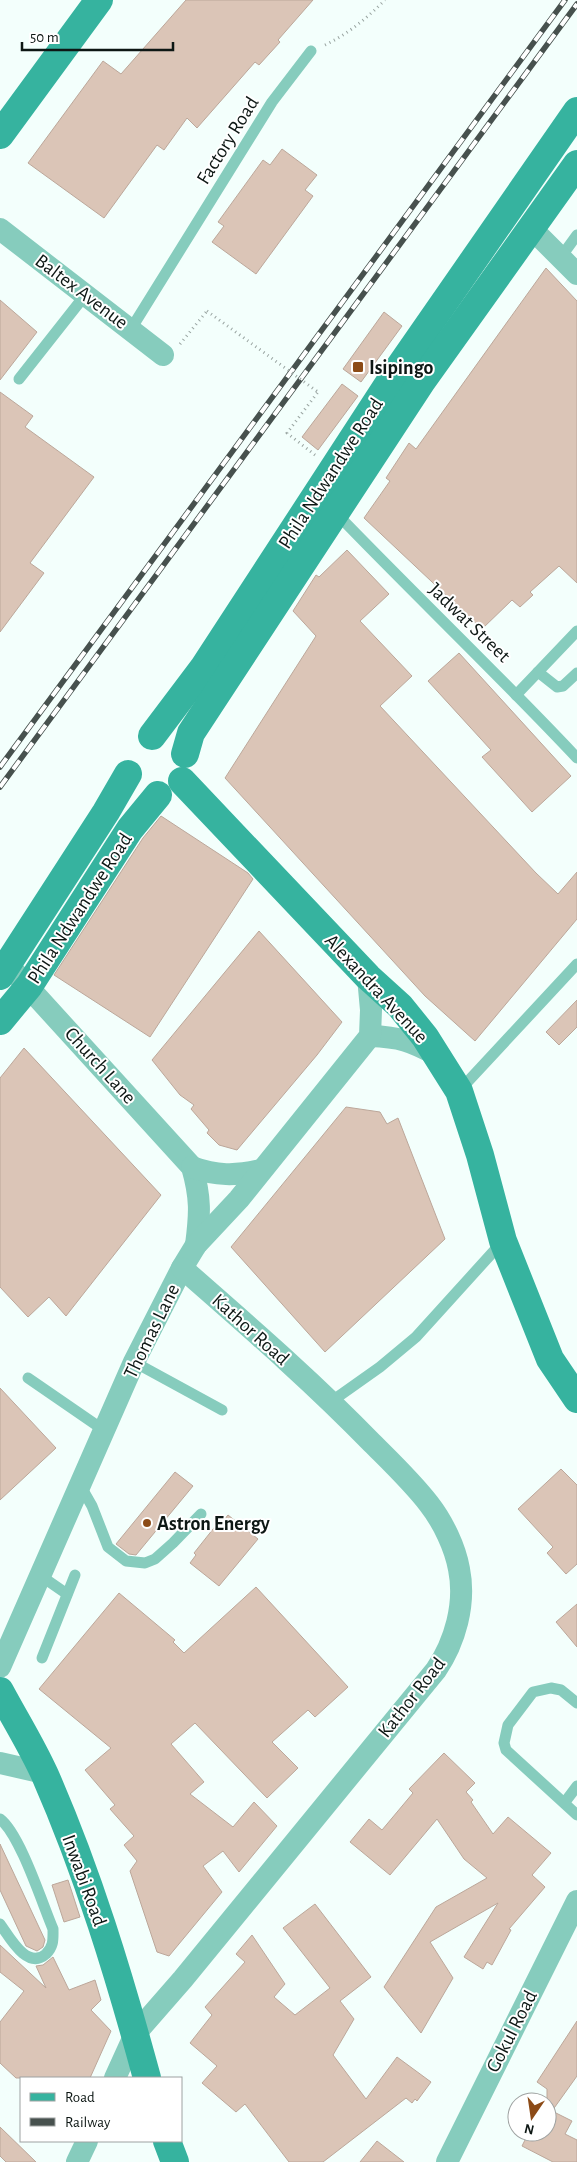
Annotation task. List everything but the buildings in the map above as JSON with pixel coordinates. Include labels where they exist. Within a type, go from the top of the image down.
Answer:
[{"type":"street","points":[[0,135],[98,0]]},
{"type":"street","name":"Phila Ndwandwe Road","points":[[152,736],[204,667],[400,366],[577,111]]},
{"type":"street","name":"Phila Ndwandwe Road","points":[[185,754],[191,733],[422,381],[577,164]]},
{"type":"street","name":"Baltex Avenue","points":[[0,229],[131,329],[170,351]]},
{"type":"street","points":[[532,229],[577,274]]},
{"type":"street","points":[[152,736],[163,736],[173,740],[185,754],[187,764],[182,781],[172,790],[158,795],[140,790],[128,774],[127,764],[132,749],[143,739],[152,736]]},
{"type":"street","name":"Phila Ndwandwe Road","points":[[4,970],[106,812],[128,774]]},
{"type":"street","name":"Alexandra Avenue","points":[[182,781],[368,977],[400,1006],[438,1056],[459,1091],[480,1155],[503,1241],[550,1359],[577,1399]]},
{"type":"street","name":"Phila Ndwandwe Road","points":[[0,1021],[29,986],[130,829],[158,795]]},
{"type":"street","name":"Church Lane","points":[[4,970],[29,986],[192,1167],[199,1190],[200,1210],[196,1245]]},
{"type":"street","points":[[368,977],[371,1010],[370,1036],[400,1038],[415,1043],[438,1056]]},
{"type":"street","name":"Thomas Lane","points":[[0,1667],[134,1362],[182,1268],[196,1245],[239,1199],[370,1036]]},
{"type":"street","points":[[192,1167],[221,1175],[239,1175],[261,1170]]},
{"type":"street","name":"Kathor Road","points":[[115,2077],[135,2034],[363,1756],[424,1686],[444,1658],[452,1641],[458,1620],[460,1598],[460,1570],[452,1544],[430,1505],[332,1401],[182,1268]]},
{"type":"street","name":"Inwabi Road","points":[[0,1691],[44,1773],[82,1866],[147,2077]]},
{"type":"street","points":[[0,1763],[44,1773]]},
{"type":"street","name":"Gokul Road","points":[[447,2162],[577,1901]]},
{"type":"street","points":[[77,2162],[87,2142]]},
{"type":"street","points":[[166,2142],[175,2162]]},
{"type":"lane","name":"Factory Road","points":[[131,329],[272,102],[311,51]]},
{"type":"lane","points":[[561,257],[577,235]]},
{"type":"lane","points":[[18,379],[86,294]]},
{"type":"lane","name":"Jadwat Street","points":[[336,513],[577,758]]},
{"type":"lane","points":[[516,695],[577,631]]},
{"type":"lane","points":[[538,672],[557,687],[563,686],[577,672]]},
{"type":"lane","points":[[459,1091],[577,964]]},
{"type":"lane","points":[[332,1401],[380,1367],[416,1337],[503,1241]]},
{"type":"lane","points":[[134,1362],[222,1410]]},
{"type":"lane","points":[[28,1378],[105,1430]]},
{"type":"lane","points":[[80,1485],[92,1506],[108,1547],[126,1561],[145,1563],[155,1559],[173,1544],[201,1514]]},
{"type":"lane","points":[[42,1658],[75,1575]]},
{"type":"lane","points":[[41,1576],[67,1594]]},
{"type":"lane","points":[[577,1703],[561,1690],[551,1688],[533,1692],[508,1725],[504,1743],[506,1750],[577,1815]]},
{"type":"lane","points":[[565,1802],[577,1786]]},
{"type":"lane","points":[[0,1818],[5,1822],[17,1842],[53,1929],[53,1942],[50,1950],[41,1958],[22,1954],[0,1924]]},
{"type":"path","points":[[311,51],[342,37],[366,19],[385,0]]},
{"type":"path","points":[[170,351],[207,311],[318,392],[287,433],[333,469]]},
{"type":"railway","points":[[0,767],[565,0]]},
{"type":"railway","points":[[0,787],[577,4]]},
{"type":"place","name":"Isipingo","points":[[358,367]]},
{"type":"place","name":"Astron Energy","points":[[147,1523]]}]
